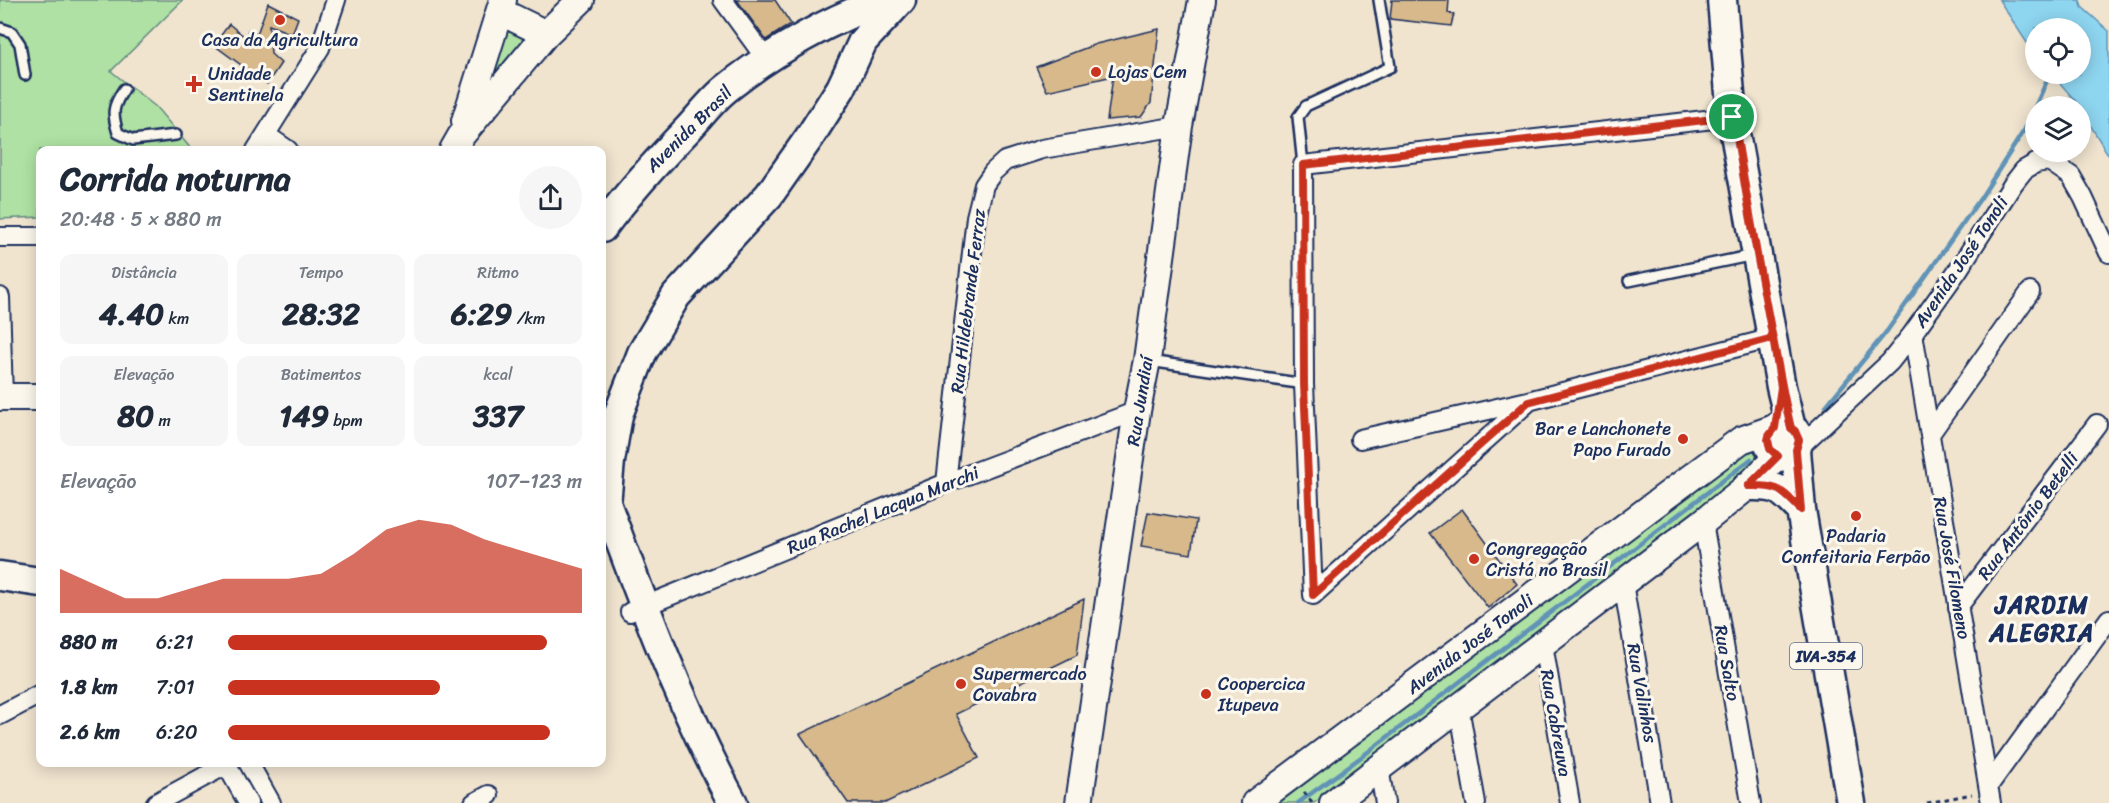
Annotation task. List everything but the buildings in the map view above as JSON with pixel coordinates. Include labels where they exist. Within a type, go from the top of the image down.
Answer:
[{"type":"main road","points":[[457,143],[546,34],[581,0]]},
{"type":"main road","name":"Avenida Brasil","points":[[606,223],[632,188],[726,89],[766,59],[864,7],[887,0]]},
{"type":"main road","points":[[606,485],[618,415],[642,352],[676,296],[769,195],[841,88],[863,41],[901,0]]},
{"type":"main road","name":"Rua Jundiaí","points":[[1079,803],[1137,411],[1147,360],[1179,126],[1202,0]]},
{"type":"main road","points":[[1722,0],[1732,117],[1773,338],[1781,387],[1785,440]]},
{"type":"main road","points":[[457,143],[502,6],[546,34]]},
{"type":"main road","points":[[822,29],[850,28],[863,41]]},
{"type":"main road","points":[[1,397],[36,397]]},
{"type":"main road","name":"Avenida José Tonoli","points":[[1255,803],[1741,440],[1785,440]]},
{"type":"main road","name":"Avenida José Tonoli","points":[[1333,803],[1748,486],[1785,440]]},
{"type":"main road","name":"IVA-354","points":[[1785,440],[1801,510],[1851,803]]},
{"type":"main road","points":[[1748,486],[1769,485],[1784,493],[1801,510]]},
{"type":"main road","points":[[606,505],[669,709],[715,803]]},
{"type":"main road","points":[[606,544],[733,803]]},
{"type":"main road","points":[[5,577],[36,581]]},
{"type":"main road","points":[[5,577],[36,592]]},
{"type":"street","points":[[261,142],[320,48],[336,0]]},
{"type":"street","points":[[723,0],[766,59]]},
{"type":"street","points":[[1528,402],[1313,595],[1304,384],[1303,165],[1732,117]]},
{"type":"street","name":"Rua Hildebrande Ferraz","points":[[946,483],[976,217],[984,185],[1005,161],[1042,149],[1179,126]]},
{"type":"street","name":"Avenida José Tonoli","points":[[1785,440],[1890,362],[1958,270],[2013,184],[2024,170],[2036,163],[2049,161],[2071,176],[2109,253]]},
{"type":"street","points":[[0,237],[36,237]]},
{"type":"street","points":[[1930,435],[2030,292]]},
{"type":"street","points":[[0,297],[1,397]]},
{"type":"street","name":"Rua José Filomeno","points":[[1913,333],[1990,793]]},
{"type":"street","points":[[1360,439],[1528,402],[1773,338]]},
{"type":"street","name":"Rua Rachel Lacqua Marchi","points":[[638,609],[946,483],[1137,411]]},
{"type":"street","name":"Rua Antônio Betelli","points":[[1958,607],[2097,424]]},
{"type":"street","name":"Rua Salto","points":[[1703,522],[1751,803]]},
{"type":"street","name":"Rua Valinhos","points":[[1623,583],[1660,803]]},
{"type":"street","points":[[1990,793],[2109,619]]},
{"type":"street","name":"Rua Cabreuva","points":[[1542,644],[1570,803]]},
{"type":"street","points":[[0,715],[36,696]]},
{"type":"street","points":[[1459,707],[1476,803]]},
{"type":"street","points":[[156,803],[221,767]]},
{"type":"street","points":[[230,767],[248,803]]},
{"type":"street","points":[[252,767],[270,803]]},
{"type":"street","points":[[1379,768],[1385,803]]},
{"type":"lane","points":[[1303,165],[1298,117],[1306,106],[1390,68],[1379,0]]},
{"type":"lane","points":[[0,28],[12,32],[20,45],[25,75]]},
{"type":"lane","points":[[124,89],[114,105],[114,120],[118,133],[131,145],[176,135]]},
{"type":"lane","points":[[1629,281],[1756,255]]},
{"type":"lane","points":[[1147,360],[1304,384]]},
{"type":"path","points":[[1299,785],[1312,803]]},
{"type":"path","points":[[1927,803],[1990,793]]},
{"type":"green space","points":[[0,0],[183,0],[111,71],[156,107],[189,146],[36,146],[36,217],[0,219]]},
{"type":"green space","points":[[503,22],[532,35],[490,84]]},
{"type":"green space","points":[[1756,448],[1761,459],[1735,484],[1314,803],[1279,803],[1749,449]]},
{"type":"water","points":[[1999,0],[2080,0],[2082,7],[2109,31],[2109,156],[2091,126],[2091,96],[2071,96],[2061,84],[2091,84],[2091,18],[2025,18],[2025,40]]},
{"type":"waterway","points":[[1826,406],[1887,331],[1980,199],[2025,129],[2045,84]]},
{"type":"waterway","points":[[1298,803],[1751,459]]},
{"type":"place","name":"Casa da Agricultura","points":[[280,20]]},
{"type":"place","name":"Lojas Cem","points":[[1096,72]]},
{"type":"place","name":"Unidade Sentinela","points":[[194,84]]},
{"type":"place","name":"Bar e Lanchonete Papo Furado","points":[[1683,439]]},
{"type":"place","name":"Padaria Confeitaria Ferpão","points":[[1856,516]]},
{"type":"place","name":"Congregação Cristá no Brasil","points":[[1474,559]]},
{"type":"place","name":"Supermercado Covabra","points":[[961,684]]},
{"type":"place","name":"Coopercica Itupeva","points":[[1206,694]]},
{"type":"district","name":"JARDIM ALEGRIA","points":[[2042,619]]},
{"type":"route","points":[[1732,117],[1303,165],[1304,384],[1313,595],[1528,402],[1773,338],[1781,387],[1775,428],[1769,436],[1768,445],[1778,456],[1748,486],[1769,485],[1784,493],[1801,510],[1796,450],[1799,440],[1798,435],[1791,428],[1781,387],[1773,338],[1756,255],[1735,126],[1732,117]]}]
